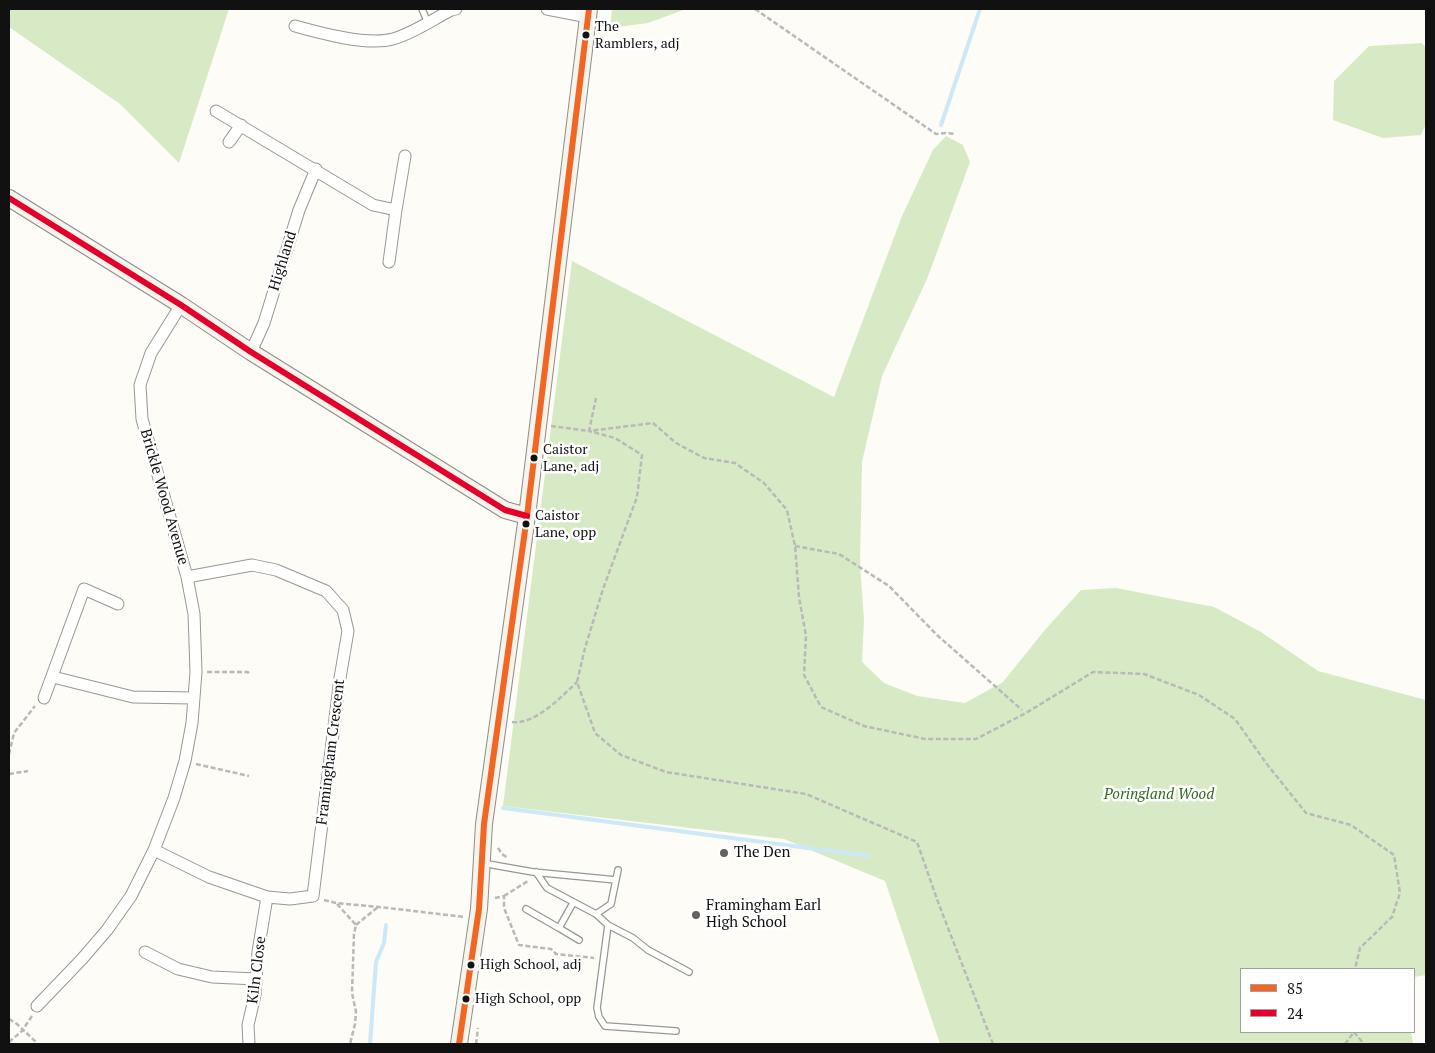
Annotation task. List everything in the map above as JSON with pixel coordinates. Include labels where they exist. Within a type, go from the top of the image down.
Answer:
[{"type":"main road","points":[[459,1044],[476,919],[479,909],[484,824],[527,516],[588,13]]},
{"type":"main road","points":[[9,198],[181,305],[250,352],[505,510],[527,516]]},
{"type":"street","points":[[295,26],[320,33],[364,40],[391,39],[414,31],[456,9]]},
{"type":"street","points":[[547,9],[588,13]]},
{"type":"street","points":[[216,111],[316,169],[373,205],[396,210]]},
{"type":"street","points":[[229,142],[241,125]]},
{"type":"street","points":[[389,262],[405,156]]},
{"type":"street","name":"Highland","points":[[250,352],[264,322],[299,210],[316,169]]},
{"type":"street","name":"Brickle Wood Avenue","points":[[37,1006],[107,930],[131,896],[154,850],[174,798],[185,761],[192,722],[196,672],[194,614],[187,577],[142,419],[140,385],[151,353],[181,305]]},
{"type":"street","name":"Framingham Crescent","points":[[187,577],[252,566],[276,570],[326,591],[343,610],[348,631],[339,687],[313,896]]},
{"type":"street","points":[[44,698],[84,589],[118,604]]},
{"type":"street","points":[[53,677],[133,697],[193,698]]},
{"type":"street","points":[[154,850],[209,878],[267,897],[290,899],[313,896]]},
{"type":"street","name":"Kiln Close","points":[[249,1044],[248,1025],[255,995],[258,952],[267,897]]},
{"type":"street","points":[[145,952],[178,968],[203,975],[256,979]]},
{"type":"lane","points":[[422,9],[428,23]]},
{"type":"lane","points":[[482,863],[536,872],[616,880]]},
{"type":"lane","points":[[596,914],[611,904],[618,870]]},
{"type":"lane","points":[[536,872],[547,888],[596,914],[608,925],[633,938],[648,950],[689,972]]},
{"type":"lane","points":[[559,928],[573,903]]},
{"type":"lane","points":[[526,909],[579,940]]},
{"type":"lane","points":[[608,925],[597,1008],[599,1017],[605,1026],[676,1031]]},
{"type":"path","points":[[755,9],[936,134],[955,134]]},
{"type":"path","points":[[589,431],[596,398]]},
{"type":"path","points":[[589,431],[653,423],[676,443],[704,458],[735,463],[764,483],[787,510],[795,546],[799,597],[806,636],[804,675],[821,707],[864,726],[925,739],[976,739],[1026,713],[1093,672],[1144,674],[1199,695],[1235,719],[1266,763],[1306,813],[1351,825],[1394,855],[1400,893],[1392,917],[1360,948],[1355,968]]},
{"type":"path","points":[[537,424],[589,431],[614,438],[642,455],[637,497],[603,589],[577,682],[595,733],[621,755],[666,772],[806,794],[917,842],[993,1044]]},
{"type":"path","points":[[795,546],[839,554],[889,586],[937,634],[1022,710]]},
{"type":"path","points":[[196,672],[248,672],[249,674]]},
{"type":"path","points":[[498,721],[517,723],[544,712],[577,682]]},
{"type":"path","points":[[9,754],[14,732],[31,709],[44,698]]},
{"type":"path","points":[[185,761],[249,776]]},
{"type":"path","points":[[9,774],[28,771]]},
{"type":"path","points":[[491,899],[504,896],[529,881]]},
{"type":"path","points":[[313,896],[336,903],[476,919]]},
{"type":"path","points":[[504,896],[504,908],[518,945],[551,949],[556,954],[604,959]]},
{"type":"path","points":[[336,903],[356,925]]},
{"type":"path","points":[[350,1044],[356,1012],[352,994],[354,934],[356,925],[379,907]]},
{"type":"path","points":[[9,1042],[22,1031],[37,1006]]},
{"type":"path","points":[[9,1019],[38,1044]]},
{"type":"path","points":[[1346,1044],[1353,1033]]},
{"type":"path","points":[[1355,1033],[1364,1044]]},
{"type":"green space","points":[[9,9],[229,9],[179,163],[120,104],[9,27]]},
{"type":"green space","points":[[612,9],[686,9],[648,23],[610,28]]},
{"type":"green space","points":[[1422,43],[1426,48],[1426,124],[1421,135],[1383,138],[1333,120],[1334,81],[1369,46]]},
{"type":"green space","name":"Poringland Wood","points":[[946,136],[963,145],[970,162],[927,279],[882,376],[862,462],[860,564],[864,620],[862,662],[884,683],[917,696],[965,703],[1003,682],[1044,631],[1081,590],[1116,588],[1214,607],[1261,632],[1318,671],[1426,700],[1426,975],[1415,977],[1415,968],[1240,968],[1240,1033],[1411,1033],[1413,1044],[940,1044],[885,881],[784,839],[503,806],[572,261],[834,397],[902,216],[933,150]]},
{"type":"waterway","points":[[941,125],[980,9]]},
{"type":"waterway","points":[[503,808],[869,856]]},
{"type":"waterway","points":[[370,1044],[376,962],[384,943],[386,925]]},
{"type":"transit line","name":"85","points":[[459,1044],[479,909],[484,824],[527,516],[589,9]]},
{"type":"transit line","name":"24","points":[[9,198],[181,305],[251,352],[505,510],[527,516]]},
{"type":"place","name":"The Ramblers, adj","points":[[586,35]]},
{"type":"place","name":"Caistor Lane, adj","points":[[534,458]]},
{"type":"place","name":"Caistor Lane, opp","points":[[526,524]]},
{"type":"place","name":"The Den","points":[[724,853]]},
{"type":"place","name":"Framingham Earl High School","points":[[696,915]]},
{"type":"place","name":"High School, adj","points":[[471,965]]},
{"type":"place","name":"High School, opp","points":[[466,999]]}]
